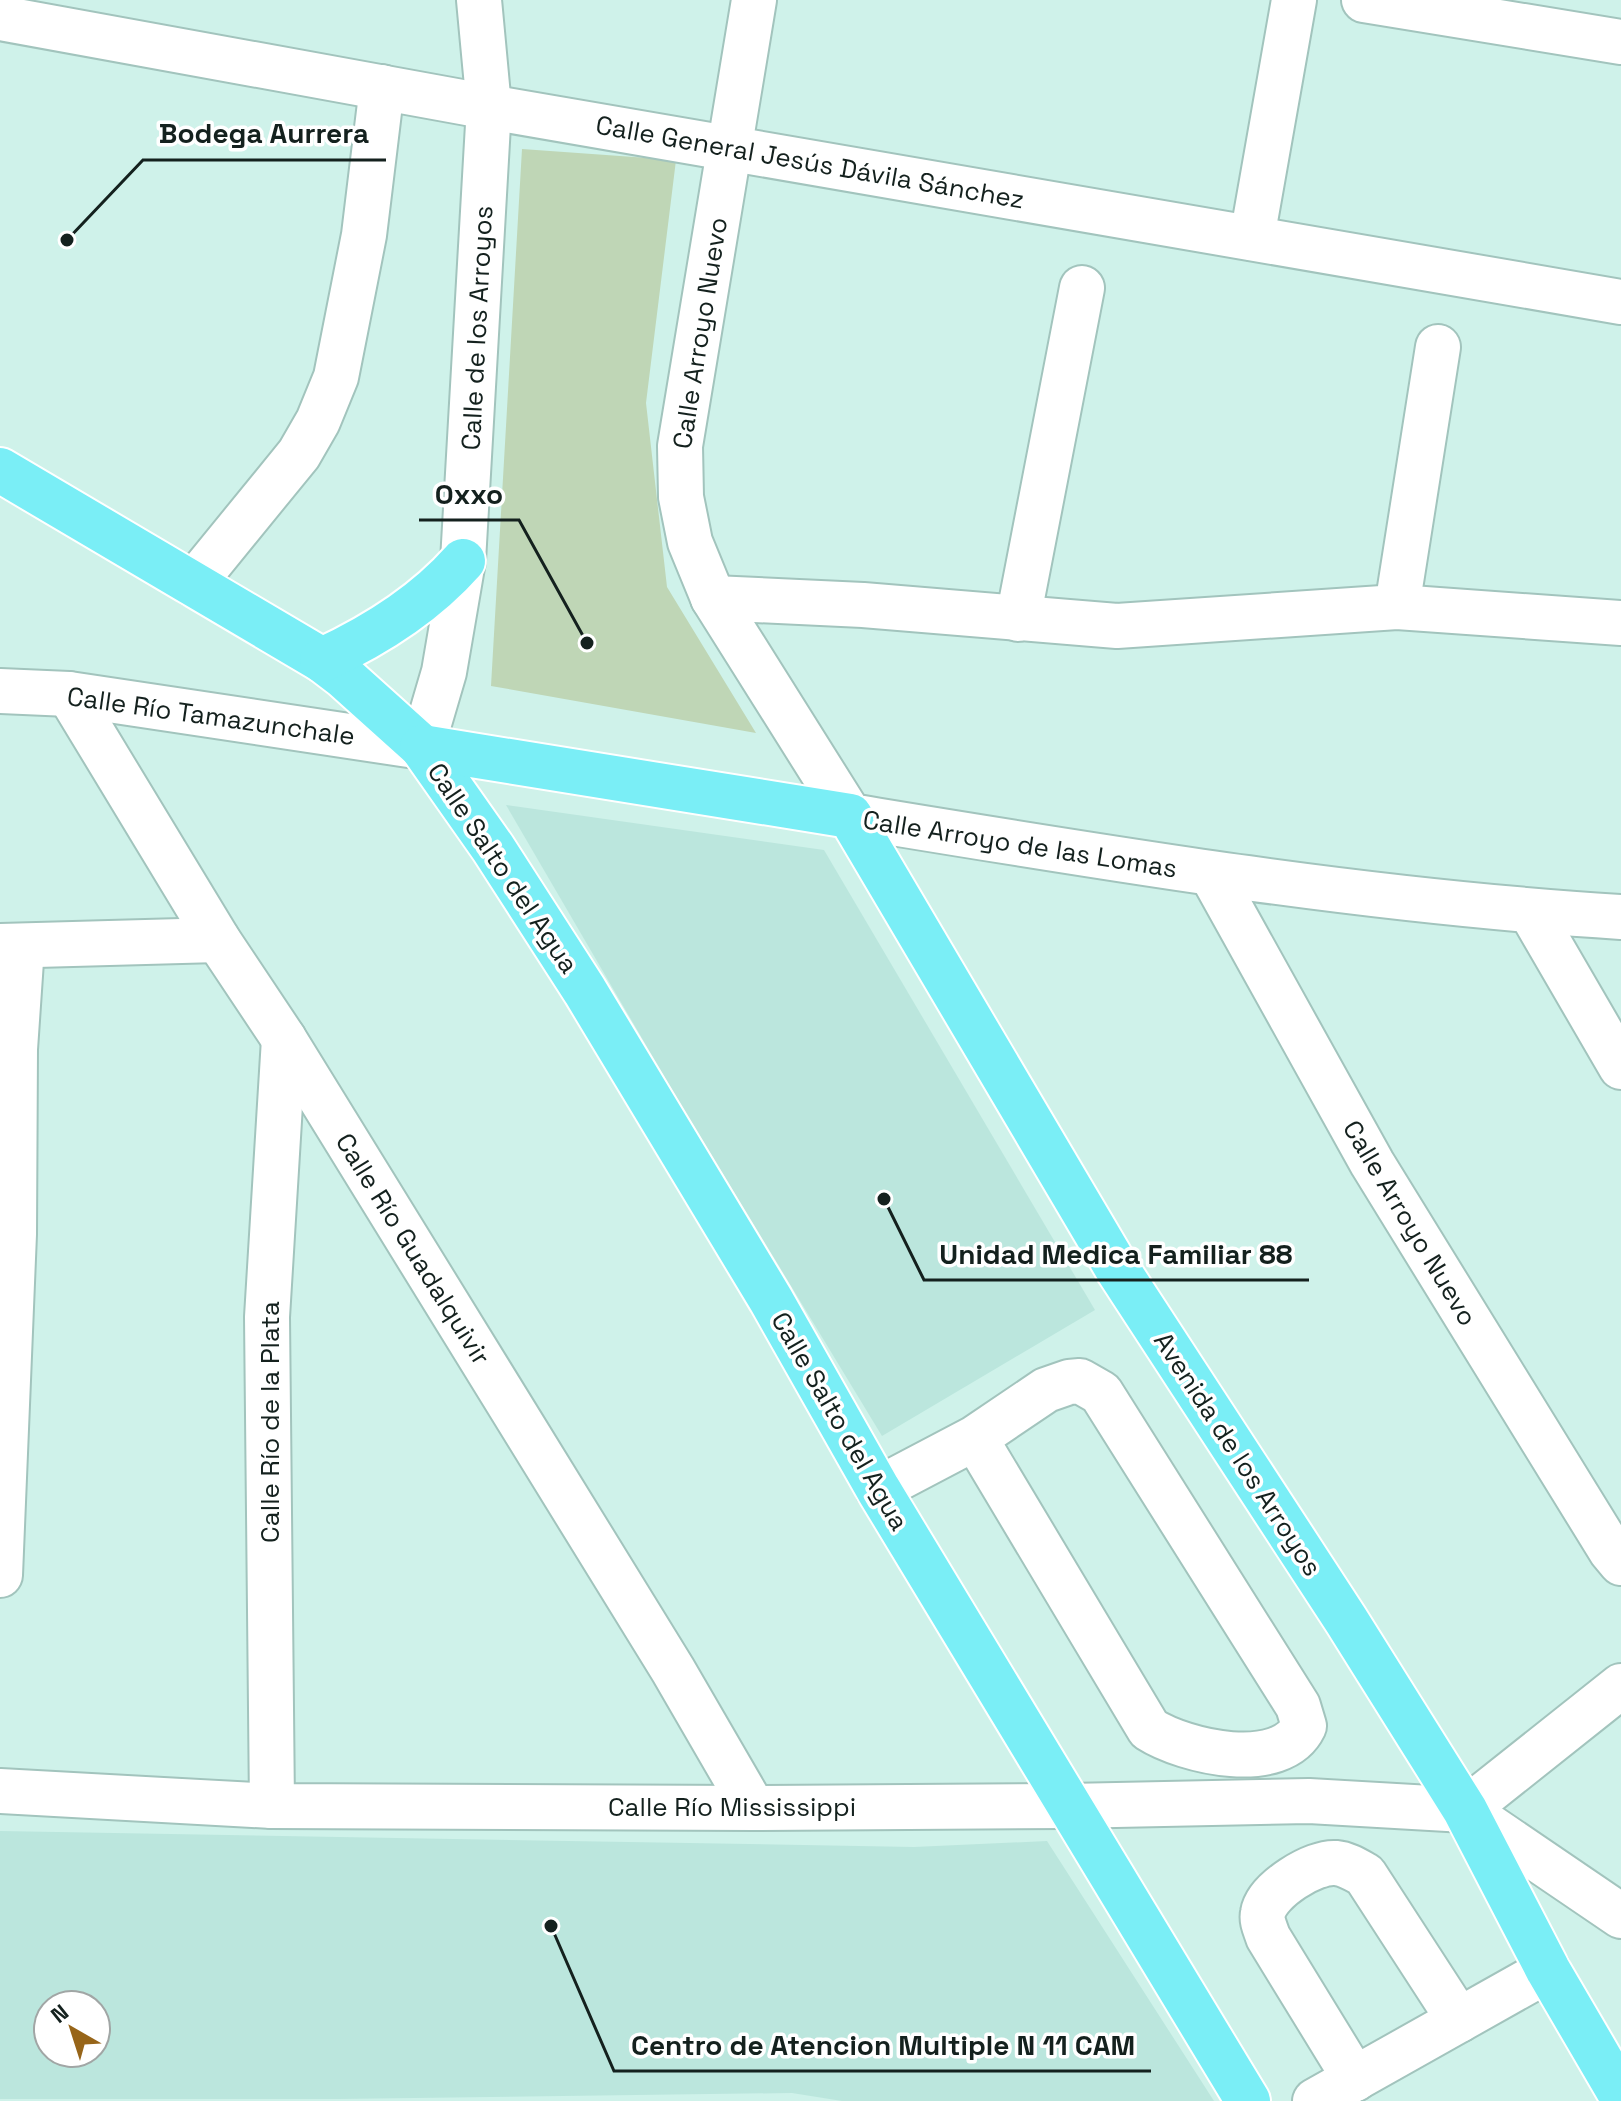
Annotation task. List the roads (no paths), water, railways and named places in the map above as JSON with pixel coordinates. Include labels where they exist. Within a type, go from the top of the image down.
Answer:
[{"type":"main road","name":"Calle Salto del Agua","points":[[0,470],[322,660],[422,747],[493,848],[585,991],[771,1300],[878,1489],[1248,2101]]},
{"type":"main road","points":[[322,660],[355,645],[391,622],[423,599],[463,561]]},
{"type":"main road","name":"Calle Arroyo de las Lomas","points":[[422,747],[850,816]]},
{"type":"main road","name":"Avenida de los Arroyos","points":[[850,816],[1118,1270],[1346,1620],[1465,1810],[1548,1970],[1621,2095]]},
{"type":"street","name":"Calle de los Arroyos","points":[[422,747],[444,672],[463,561],[489,107],[479,0]]},
{"type":"street","name":"Calle Arroyo Nuevo","points":[[754,0],[680,446],[681,497],[690,542],[713,598],[850,816]]},
{"type":"street","points":[[1252,238],[1294,0]]},
{"type":"street","points":[[1364,0],[1621,42]]},
{"type":"street","name":"Calle General Jesús Dávila Sánchez","points":[[0,18],[489,107],[1621,302]]},
{"type":"street","points":[[193,584],[299,454],[318,421],[336,377],[364,235],[382,87]]},
{"type":"street","points":[[1018,619],[1082,288]]},
{"type":"street","points":[[1397,607],[1438,347]]},
{"type":"street","points":[[713,598],[863,605],[1117,626],[1397,607],[1621,623]]},
{"type":"street","name":"Calle Río Tamazunchale","points":[[0,691],[69,694],[422,747]]},
{"type":"street","name":"Calle Río Guadalquivir","points":[[69,694],[218,940],[284,1039],[673,1670],[753,1808]]},
{"type":"street","name":"Calle Arroyo de las Lomas","points":[[850,816],[1212,875],[1531,912],[1621,917]]},
{"type":"street","name":"Calle Arroyo Nuevo","points":[[1212,875],[1372,1163],[1621,1563]]},
{"type":"street","points":[[1531,912],[1621,1067]]},
{"type":"street","points":[[0,1575],[14,1234],[15,1049],[11,946],[218,940]]},
{"type":"street","name":"Calle Río de la Plata","points":[[272,1806],[267,1317],[284,1039]]},
{"type":"street","points":[[878,1489],[975,1438],[1046,1390],[1069,1382],[1090,1385],[1101,1393],[1298,1706],[1304,1726],[1299,1736],[1289,1745],[1273,1751],[1234,1753],[1191,1748],[1163,1738],[1149,1729],[975,1438]]},
{"type":"street","points":[[1621,1686],[1465,1810],[1621,1916]]},
{"type":"street","name":"Calle Río Mississippi","points":[[0,1791],[272,1806],[753,1808],[1309,1801],[1465,1810]]},
{"type":"street","points":[[1355,2079],[1268,1937],[1262,1917],[1264,1908],[1290,1880],[1321,1865],[1335,1862],[1365,1875],[1459,2020]]},
{"type":"street","points":[[1315,2101],[1548,1970]]},
{"type":"place","name":"Bodega Aurrera","points":[[67,240]]},
{"type":"place","name":"Oxxo","points":[[587,643]]},
{"type":"place","name":"Unidad Medica Familiar 88","points":[[884,1199]]},
{"type":"place","name":"Centro de Atencion Multiple N 11 CAM","points":[[551,1926]]}]
